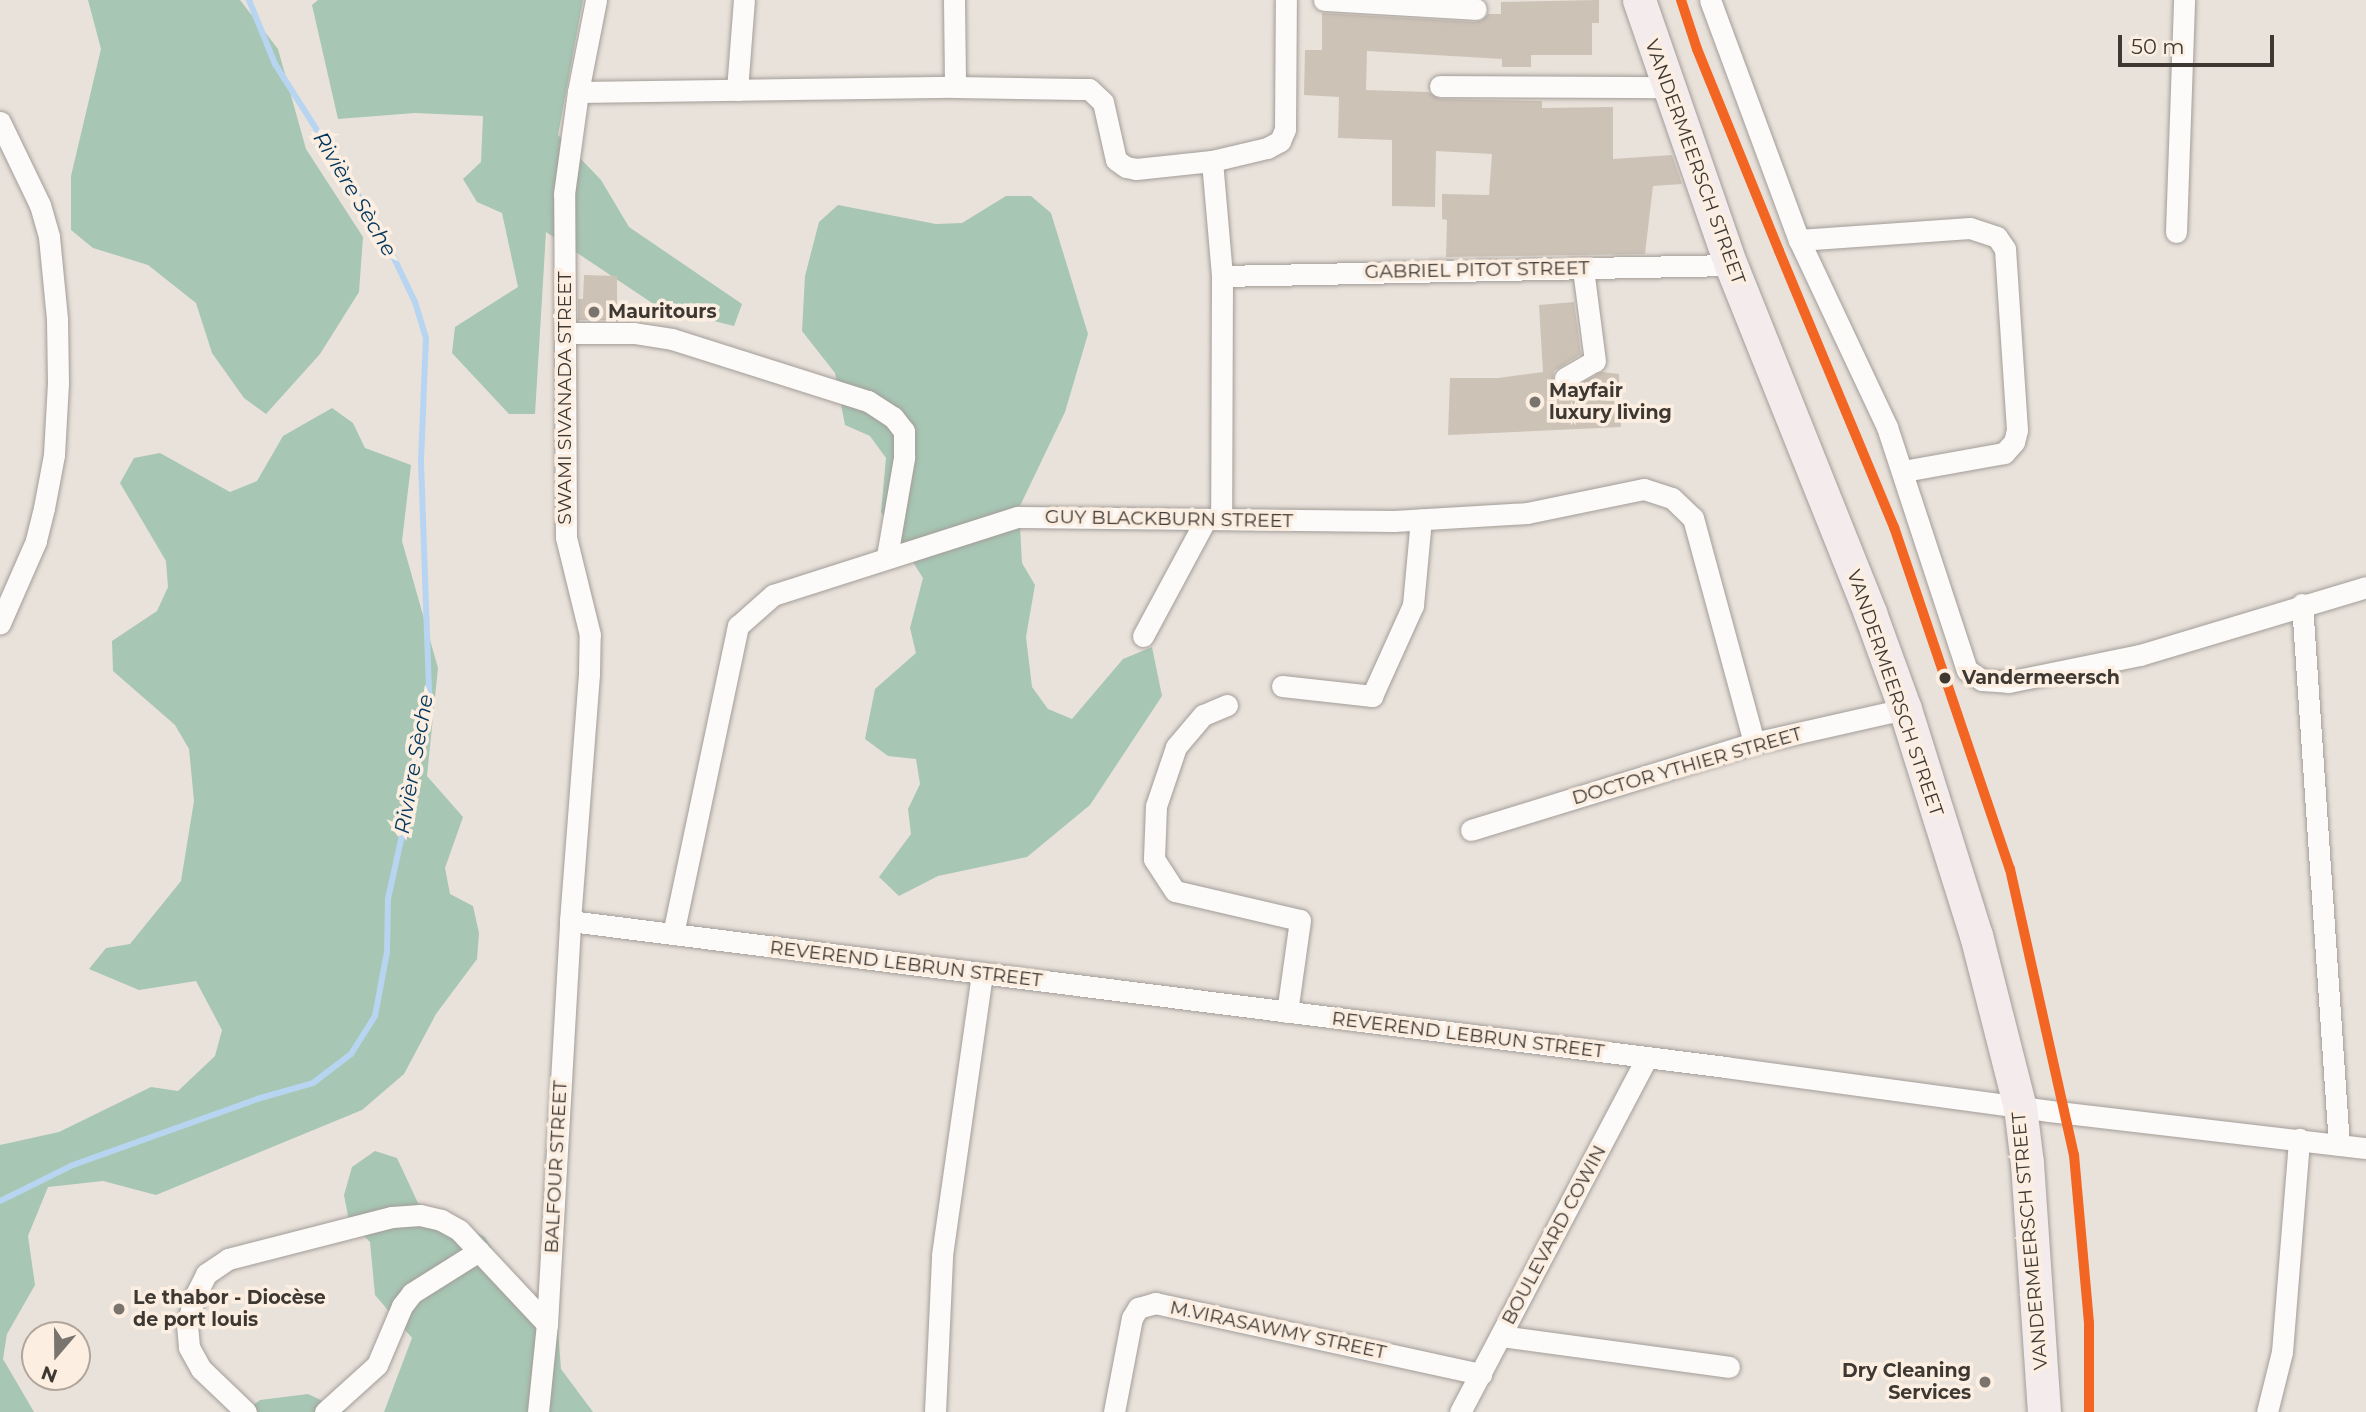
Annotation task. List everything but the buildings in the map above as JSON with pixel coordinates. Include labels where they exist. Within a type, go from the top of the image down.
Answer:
[{"type":"main road","name":"VANDERMEERSCH STREET","points":[[1639,0],[1731,265],[1870,612],[1905,709],[1976,934],[2020,1107],[2027,1163],[2044,1412]]},
{"type":"street","name":"SWAMI SIVANADA STREET","points":[[570,921],[590,635],[566,537],[564,194],[578,92],[596,0]]},
{"type":"street","points":[[737,89],[744,0]]},
{"type":"street","points":[[954,0],[954,87]]},
{"type":"street","points":[[578,92],[954,87],[1089,89],[1104,102],[1116,160],[1126,167],[1136,169],[1212,161],[1267,148],[1280,141],[1285,129],[1286,0]]},
{"type":"street","points":[[1324,0],[1476,9]]},
{"type":"street","points":[[1710,0],[1799,240],[1887,427],[1904,471],[1967,670],[1982,680],[2008,682],[2140,655],[2302,604],[2366,587]]},
{"type":"street","points":[[2176,232],[2184,0]]},
{"type":"street","points":[[1440,86],[1667,86]]},
{"type":"street","points":[[0,122],[40,205],[49,237],[57,319],[58,383],[54,455],[44,508],[36,541],[0,623]]},
{"type":"street","points":[[1143,636],[1213,519],[1222,276],[1212,161]]},
{"type":"street","points":[[1799,240],[1970,228],[1997,237],[2005,249],[2017,430],[2014,442],[2004,453],[1904,471]]},
{"type":"street","name":"GABRIEL PITOT STREET","points":[[1222,276],[1731,265]]},
{"type":"street","points":[[1565,378],[1595,360],[1583,268]]},
{"type":"street","points":[[566,333],[634,333],[672,339],[868,401],[893,416],[904,431],[904,458],[887,556]]},
{"type":"street","name":"GUY BLACKBURN STREET","points":[[673,934],[738,626],[773,595],[887,556],[1018,517],[1420,519],[1527,513],[1644,489],[1672,498],[1693,518],[1754,743]]},
{"type":"street","points":[[1282,686],[1372,696],[1413,605],[1420,519]]},
{"type":"street","points":[[2302,604],[2339,1145]]},
{"type":"street","points":[[1227,705],[1203,715],[1176,747],[1156,806],[1154,859],[1175,891],[1300,920],[1286,1012]]},
{"type":"street","name":"DOCTOR YTHIER STREET","points":[[1471,830],[1754,743],[1905,709]]},
{"type":"street","name":"REVEREND LEBRUN STREET","points":[[570,921],[1647,1057],[2020,1107],[2366,1148]]},
{"type":"street","name":"BALFOUR STREET","points":[[538,1412],[547,1324],[570,921]]},
{"type":"street","points":[[935,1412],[942,1255],[982,973]]},
{"type":"street","name":"BOULEVARD COWIN","points":[[1460,1412],[1647,1057]]},
{"type":"street","points":[[2267,1412],[2282,1352],[2299,1139]]},
{"type":"street","points":[[246,1412],[201,1369],[188,1347],[187,1325],[195,1296],[206,1274],[229,1259],[392,1217],[419,1215],[441,1220],[459,1230],[547,1324]]},
{"type":"street","points":[[325,1412],[377,1365],[401,1306],[412,1293],[479,1251]]},
{"type":"street","name":"M.VIRASAWMY STREET","points":[[1114,1412],[1132,1318],[1138,1308],[1155,1303],[1481,1374]]},
{"type":"street","points":[[1501,1336],[1729,1367]]},
{"type":"green space","points":[[88,0],[240,0],[278,49],[306,149],[363,237],[359,292],[320,354],[266,414],[244,398],[212,353],[196,303],[148,265],[93,248],[71,230],[71,176],[101,49]]},
{"type":"green space","points":[[318,0],[583,0],[558,135],[601,180],[629,227],[742,304],[734,326],[658,307],[546,232],[535,414],[509,414],[452,353],[455,327],[518,287],[502,213],[477,202],[463,179],[481,162],[483,116],[415,113],[338,119],[312,5]]},
{"type":"green space","points":[[1006,196],[1031,196],[1051,213],[1088,334],[1065,412],[1019,508],[1022,563],[1035,585],[1026,637],[1032,687],[1048,709],[1072,719],[1123,659],[1152,647],[1162,696],[1090,805],[1027,857],[938,876],[899,896],[879,877],[911,834],[908,809],[920,784],[916,759],[888,756],[865,739],[875,689],[916,653],[910,628],[923,578],[881,512],[886,458],[870,436],[845,425],[835,373],[802,331],[805,276],[819,222],[838,205],[936,224],[962,223]]},
{"type":"green space","points":[[332,408],[353,423],[365,448],[411,465],[402,541],[438,668],[427,776],[463,817],[445,868],[450,894],[473,906],[479,933],[477,959],[436,1014],[404,1074],[362,1110],[156,1195],[103,1181],[48,1187],[28,1236],[35,1285],[7,1334],[3,1359],[34,1412],[0,1412],[0,1145],[59,1132],[151,1087],[178,1091],[215,1056],[222,1030],[196,981],[139,990],[89,969],[106,948],[130,944],[181,881],[194,801],[189,749],[175,725],[113,671],[112,641],[157,611],[168,587],[166,561],[120,483],[134,458],[160,453],[230,492],[257,481],[283,436]]},
{"type":"green space","points":[[375,1151],[397,1158],[418,1203],[485,1237],[515,1287],[557,1318],[561,1369],[593,1412],[384,1412],[412,1338],[375,1295],[370,1242],[349,1221],[344,1195],[352,1167]]},
{"type":"green space","points":[[308,1394],[346,1412],[244,1412],[260,1400]]},
{"type":"waterway","name":"Rivière Sèche","points":[[0,1201],[73,1165],[257,1099],[313,1083],[351,1054],[375,1016],[387,952],[388,899],[417,767],[429,691],[421,461],[426,338],[415,302],[381,231],[275,64],[249,0]]},
{"type":"transit line","points":[[1681,0],[1697,49],[1894,527],[2010,869],[2074,1155],[2089,1323],[2089,1412]]},
{"type":"place","name":"Mauritours","points":[[594,312]]},
{"type":"place","name":"Mayfair luxury living","points":[[1535,402]]},
{"type":"place","name":"Vandermeersch","points":[[1945,678]]},
{"type":"place","name":"Le thabor - Diocèse de port louis","points":[[119,1309]]},
{"type":"place","name":"Dry Cleaning Services","points":[[1985,1382]]}]
